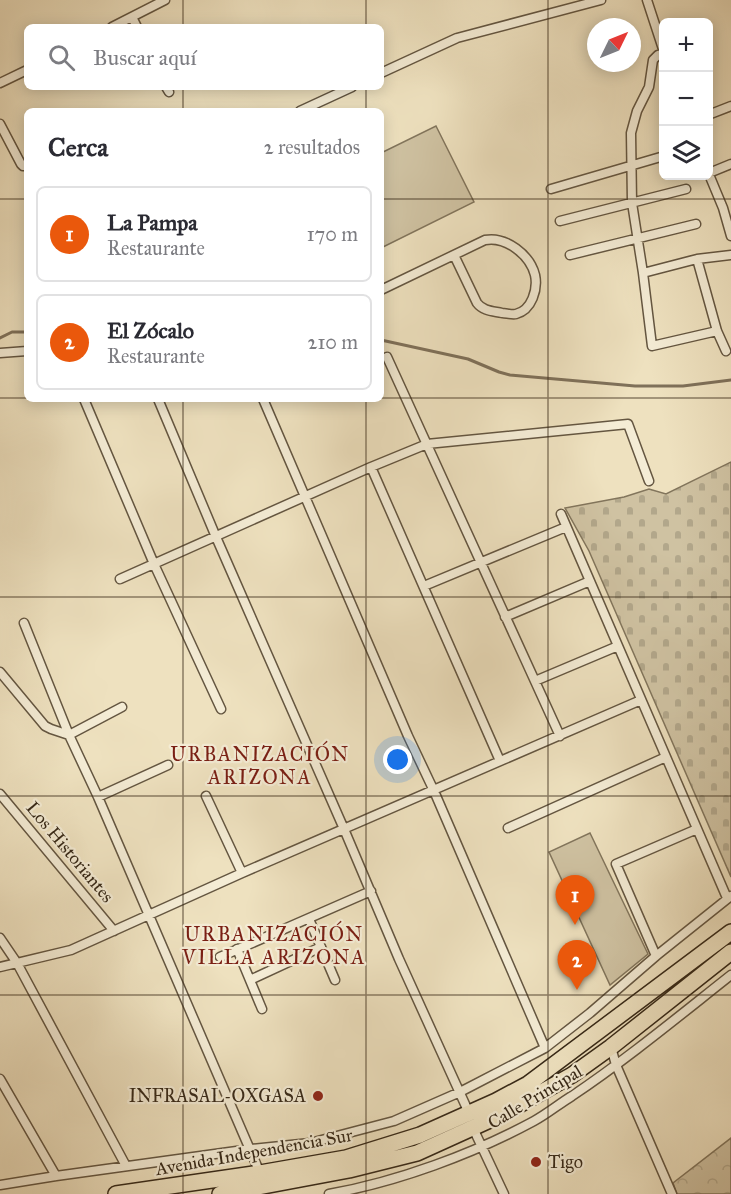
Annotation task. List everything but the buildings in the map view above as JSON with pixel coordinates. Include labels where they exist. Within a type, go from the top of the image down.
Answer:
[{"type":"highway","name":"Avenida Independencia Sur","points":[[220,1194],[349,1170],[417,1153],[471,1121],[496,1101],[528,1084],[731,932]]},
{"type":"highway","name":"Avenida Independencia Sur","points":[[116,1194],[346,1158],[420,1135],[503,1114],[572,1075],[731,952]]},
{"type":"street","points":[[118,24],[165,0]]},
{"type":"street","points":[[384,73],[457,38],[601,0]]},
{"type":"street","points":[[647,0],[659,40]]},
{"type":"street","points":[[132,17],[136,24]]},
{"type":"street","points":[[659,55],[653,60],[649,87],[641,102],[631,133],[632,203],[652,346],[717,331]]},
{"type":"street","points":[[0,83],[24,71]]},
{"type":"street","points":[[306,108],[346,90]]},
{"type":"street","points":[[713,113],[731,106]]},
{"type":"street","points":[[0,124],[24,166]]},
{"type":"street","points":[[551,189],[659,157]]},
{"type":"street","points":[[713,171],[731,164]]},
{"type":"street","points":[[712,180],[731,236]]},
{"type":"street","points":[[560,221],[686,189]]},
{"type":"street","points":[[570,255],[696,224]]},
{"type":"street","points":[[384,289],[485,240],[490,239],[500,240],[514,247],[527,261],[535,275],[533,297],[526,308],[516,314],[483,309],[477,303],[454,255]]},
{"type":"street","points":[[643,273],[697,259],[731,255]]},
{"type":"street","points":[[697,259],[717,331],[726,351]]},
{"type":"street","points":[[0,353],[24,351]]},
{"type":"street","points":[[387,357],[560,736]]},
{"type":"street","points":[[85,402],[154,564],[221,709]]},
{"type":"street","points":[[159,402],[399,959],[504,1194]]},
{"type":"street","points":[[264,402],[545,1048]]},
{"type":"street","points":[[120,579],[427,444],[628,424],[649,481]]},
{"type":"street","points":[[371,467],[500,761]]},
{"type":"street","points":[[0,1185],[251,1149],[310,1143],[394,1121],[460,1092],[545,1048],[729,897],[697,829],[561,514]]},
{"type":"street","points":[[424,586],[566,527]]},
{"type":"street","points":[[506,616],[590,581]]},
{"type":"street","points":[[24,623],[69,735],[260,1173]]},
{"type":"street","points":[[535,681],[618,646]]},
{"type":"street","points":[[0,672],[45,726],[69,735],[122,707]]},
{"type":"street","points":[[0,967],[71,950],[242,873],[641,700]]},
{"type":"street","points":[[508,828],[666,757]]},
{"type":"street","points":[[98,797],[168,765]]},
{"type":"street","name":"Los Historiantes","points":[[0,794],[114,931]]},
{"type":"street","points":[[206,796],[242,873]]},
{"type":"street","points":[[657,956],[616,864],[697,829]]},
{"type":"street","points":[[220,957],[370,891]]},
{"type":"street","points":[[309,919],[335,980]]},
{"type":"street","points":[[0,938],[17,963],[126,1166]]},
{"type":"street","points":[[250,980],[321,947]]},
{"type":"street","points":[[237,949],[262,1009]]},
{"type":"street","name":"Calle Principal","points":[[329,1194],[357,1189],[425,1168],[483,1147],[535,1120],[616,1065],[731,975]]},
{"type":"street","points":[[611,1047],[616,1065],[672,1194]]},
{"type":"street","points":[[0,1079],[56,1176]]},
{"type":"green space","points":[[436,126],[474,202],[384,247],[384,152]]},
{"type":"green space","points":[[731,462],[731,877],[589,551],[565,508],[624,497],[649,489],[666,494]]},
{"type":"green space","points":[[590,833],[648,954],[610,985],[549,852]]},
{"type":"green space","points":[[731,1138],[731,1194],[677,1194],[673,1183]]},
{"type":"waterway","points":[[0,338],[12,332],[24,332]]},
{"type":"waterway","points":[[384,341],[468,359],[510,375],[635,386],[683,386],[731,380]]},
{"type":"place","name":"La Pampa","points":[[575,925]]},
{"type":"place","name":"El Zócalo","points":[[577,990]]},
{"type":"place","name":"INFRASAL-OXGASA","points":[[318,1096]]},
{"type":"place","name":"Tigo","points":[[536,1162]]},
{"type":"district","name":"URBANIZACIÓN ARIZONA","points":[[260,766]]},
{"type":"district","name":"URBANIZACIÓN VILLA ARIZONA","points":[[274,946]]}]
